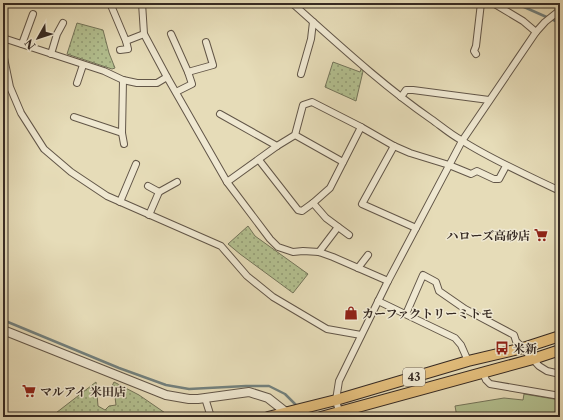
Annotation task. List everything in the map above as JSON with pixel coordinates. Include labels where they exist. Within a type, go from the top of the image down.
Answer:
[{"type":"main road","name":"43","points":[[268,417],[289,414],[468,361],[523,348],[560,336]]},
{"type":"main road","name":"43","points":[[321,417],[533,359],[560,350]]},
{"type":"street","points":[[142,3],[144,34],[167,77],[227,182],[270,239],[278,247],[293,252],[319,252],[334,257],[388,281]]},
{"type":"street","points":[[292,3],[413,107],[462,141],[506,166],[520,171],[560,191]]},
{"type":"street","points":[[476,54],[474,51],[476,46],[481,3]]},
{"type":"street","points":[[492,3],[523,21],[536,32]]},
{"type":"street","points":[[339,412],[336,400],[339,381],[361,334],[449,165],[462,141],[536,32],[545,22],[560,10],[559,3]]},
{"type":"street","points":[[113,4],[128,49],[120,50]]},
{"type":"street","points":[[22,44],[33,14]]},
{"type":"street","points":[[301,74],[313,22]]},
{"type":"street","points":[[51,54],[57,34],[63,23]]},
{"type":"street","points":[[126,41],[144,34]]},
{"type":"street","points":[[171,34],[192,84],[176,92]]},
{"type":"street","points":[[3,38],[104,71],[123,80],[137,83],[157,83],[167,77]]},
{"type":"street","points":[[188,72],[213,65],[206,42]]},
{"type":"street","points":[[3,53],[10,87],[21,113],[44,149],[56,160],[86,183],[108,196],[221,246],[247,276],[274,297],[327,329],[361,334]]},
{"type":"street","points":[[77,83],[83,65]]},
{"type":"street","points":[[123,80],[122,133],[124,144]]},
{"type":"street","points":[[400,97],[406,90],[413,90],[489,100]]},
{"type":"street","points":[[227,182],[295,135],[303,105],[312,102],[394,146],[471,174],[477,171],[494,179],[499,179],[506,166]]},
{"type":"street","points":[[220,114],[277,146]]},
{"type":"street","points":[[74,117],[83,123],[122,133]]},
{"type":"street","points":[[259,160],[298,210],[302,211],[330,188],[361,127]]},
{"type":"street","points":[[295,135],[343,162]]},
{"type":"street","points":[[394,146],[362,204],[416,228]]},
{"type":"street","points":[[120,202],[136,164]]},
{"type":"street","points":[[149,215],[159,192],[177,182]]},
{"type":"street","points":[[148,186],[159,192]]},
{"type":"street","points":[[312,203],[326,218],[349,235]]},
{"type":"street","points":[[319,252],[338,227]]},
{"type":"street","points":[[358,268],[368,255]]},
{"type":"street","points":[[406,314],[423,275],[436,282],[439,291],[466,309],[514,335],[516,341],[539,366],[547,371],[560,374]]},
{"type":"street","points":[[378,301],[455,338],[461,345],[468,361]]},
{"type":"street","points":[[3,330],[166,395],[189,400],[249,392],[268,398],[289,414]]},
{"type":"street","points":[[483,372],[486,380],[490,384],[560,396]]},
{"type":"street","points":[[205,398],[211,417]]},
{"type":"green space","points":[[77,23],[103,30],[109,53],[115,68],[112,69],[67,54]]},
{"type":"green space","points":[[333,62],[360,72],[362,67],[364,67],[356,101],[325,87]]},
{"type":"green space","points":[[248,226],[255,236],[308,274],[293,293],[228,244]]},
{"type":"green space","points":[[96,382],[98,406],[105,410],[109,406],[116,405],[114,389],[111,388],[114,382],[139,395],[171,417],[52,416]]},
{"type":"green space","points":[[524,394],[560,400],[560,417],[457,417],[455,406],[504,398],[523,400]]},
{"type":"waterway","points":[[515,3],[560,23]]},
{"type":"waterway","points":[[3,320],[119,368],[166,385],[189,389],[269,386],[285,394],[297,406]]},
{"type":"waterway","points":[[302,411],[307,417]]},
{"type":"place","name":"ハローズ高砂店","points":[[541,235]]},
{"type":"place","name":"カーファクトリーミトモ","points":[[351,313]]},
{"type":"place","name":"米新","points":[[502,348]]},
{"type":"place","name":"マルアイ 米田店","points":[[29,391]]}]
